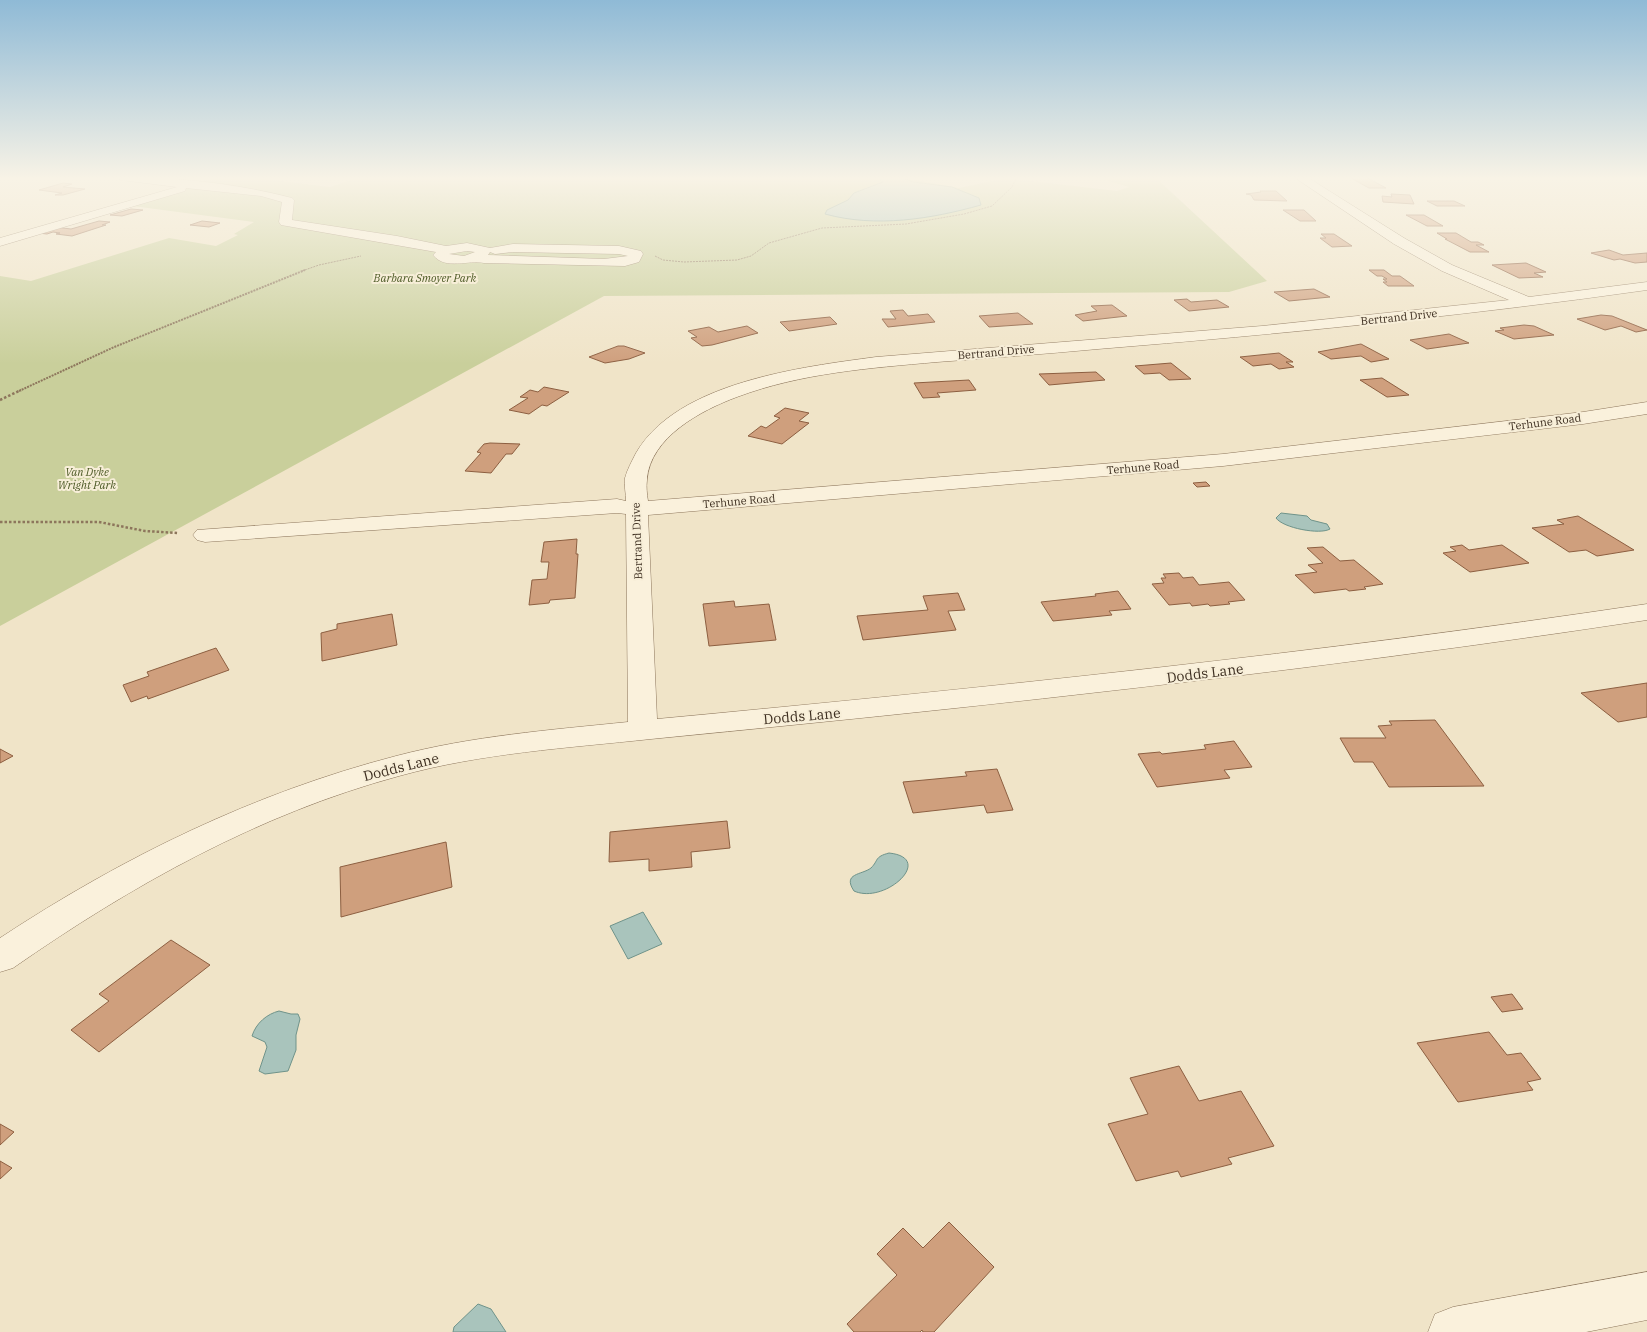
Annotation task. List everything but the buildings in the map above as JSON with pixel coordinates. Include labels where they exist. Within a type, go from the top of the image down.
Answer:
[{"type":"street","points":[[391,239],[446,250]]},
{"type":"street","points":[[1396,239],[1447,268],[1528,302]]},
{"type":"street","points":[[484,259],[604,263],[625,262],[634,259],[636,254],[619,250],[513,248],[495,250]]},
{"type":"street","name":"Bertrand Drive","points":[[643,730],[636,478],[643,458],[657,438],[671,425],[708,403],[741,390],[798,374],[876,362],[1231,333],[1528,302],[1647,286]]},
{"type":"street","name":"Terhune Road","points":[[205,536],[614,506],[636,510],[1223,460],[1583,418],[1647,408]]},
{"type":"street","name":"Dodds Lane","points":[[0,957],[33,934],[112,885],[190,844],[264,811],[336,784],[396,766],[465,751],[523,742],[1094,686],[1439,643],[1647,612]]},
{"type":"street","points":[[1453,1332],[1647,1296]]},
{"type":"path","points":[[654,256],[663,260],[684,262],[737,260],[751,256],[769,243],[783,239]]},
{"type":"path","points":[[0,400],[45,377],[304,270],[343,259],[366,256]]},
{"type":"path","points":[[0,522],[36,520],[99,522],[145,531],[205,536]]},
{"type":"green space","points":[[165,239],[216,246],[230,239],[1222,239],[1267,281],[1229,292],[604,296],[0,626],[0,276],[31,281]]},
{"type":"water","points":[[1281,513],[1307,516],[1311,520],[1327,524],[1330,529],[1310,531],[1286,525],[1276,518]]},
{"type":"water","points":[[889,853],[902,857],[908,863],[907,871],[901,879],[879,892],[866,894],[854,891],[850,881],[852,878],[871,868],[879,857]]},
{"type":"water","points":[[643,912],[662,944],[628,959],[610,926]]},
{"type":"water","points":[[279,1011],[298,1014],[300,1019],[296,1035],[296,1050],[288,1071],[265,1074],[259,1071],[267,1047],[265,1042],[252,1036],[256,1027],[263,1020],[270,1014]]},
{"type":"water","points":[[478,1304],[491,1309],[506,1332],[453,1332],[454,1327]]},
{"type":"park label","name":"Barbara Smoyer Park","points":[[425,278]]},
{"type":"park label","name":"Van Dyke Wright Park","points":[[87,478]]}]
